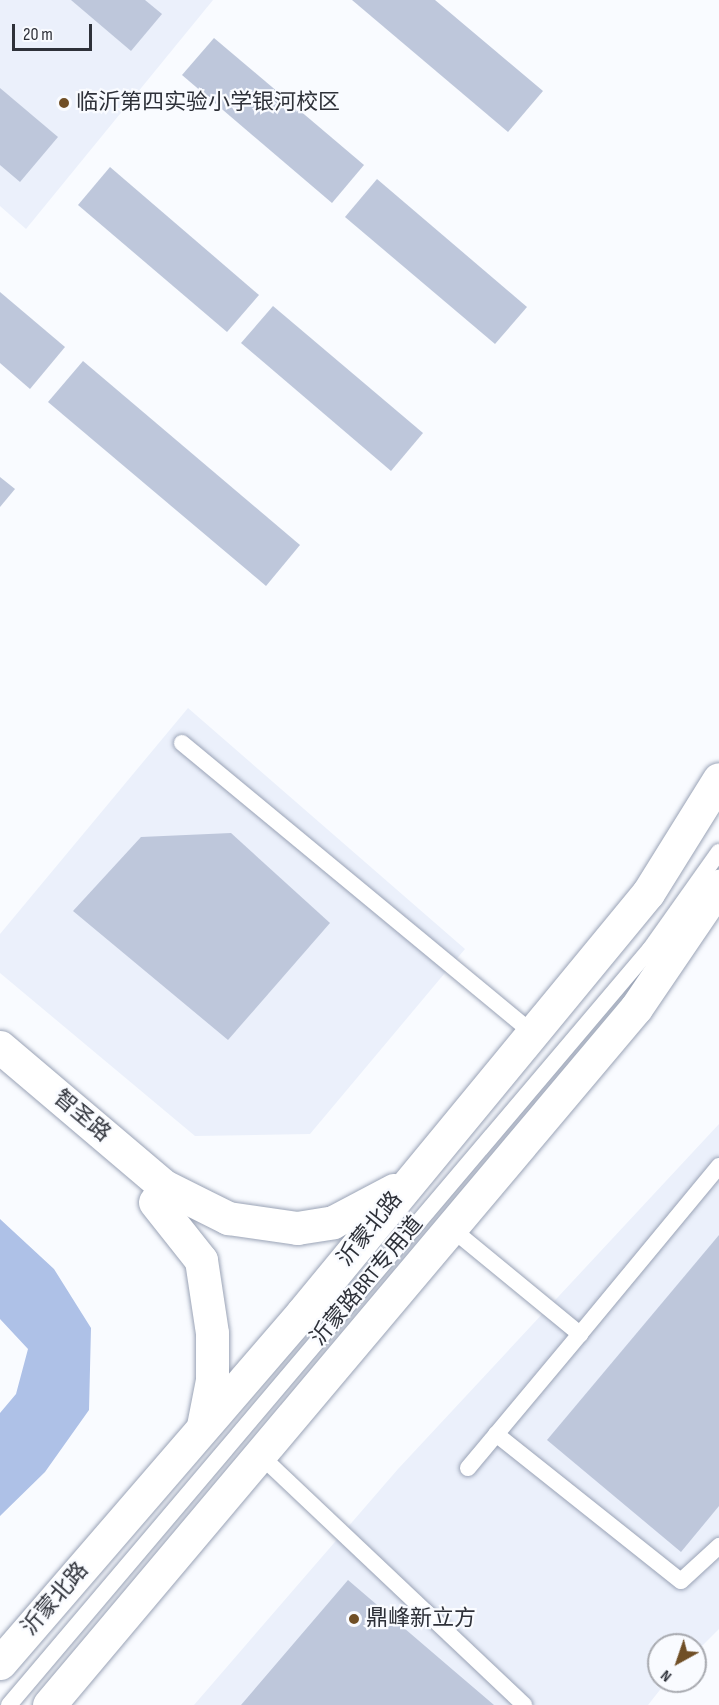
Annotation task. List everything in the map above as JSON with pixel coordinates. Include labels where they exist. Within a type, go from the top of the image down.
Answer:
[{"type":"main road","name":"沂蒙北路","points":[[0,1663],[203,1428],[648,893],[719,779]]},
{"type":"main road","points":[[49,1705],[636,1008],[719,886]]},
{"type":"main road","name":"智圣路","points":[[0,1047],[160,1194]]},
{"type":"main road","name":"智圣路","points":[[0,1071],[160,1194]]},
{"type":"main road","points":[[160,1194],[228,1218],[297,1228],[333,1222],[409,1182]]},
{"type":"main road","points":[[160,1194],[201,1260],[212,1333],[212,1380],[203,1428]]},
{"type":"lane","points":[[182,743],[532,1033]]},
{"type":"lane","name":"沂蒙路BRT专用道","points":[[9,1705],[650,949],[719,852]]},
{"type":"lane","points":[[468,1468],[719,1166]]},
{"type":"lane","points":[[452,1229],[580,1334]]},
{"type":"lane","points":[[496,1434],[681,1581],[719,1546]]},
{"type":"lane","points":[[261,1456],[524,1705]]},
{"type":"shaded area","name":"临沂第四实验小学银河校区","points":[[0,0],[213,0],[26,229],[0,206]]},
{"type":"shaded area","points":[[188,708],[465,949],[310,1134],[195,1136],[0,973],[0,934]]},
{"type":"shaded area","points":[[719,1124],[719,1629],[707,1641],[707,1633],[647,1633],[647,1693],[658,1693],[648,1705],[194,1705],[398,1469]]},
{"type":"water","points":[[0,1219],[54,1269],[91,1328],[89,1410],[45,1472],[0,1516],[0,1413],[16,1394],[28,1349],[0,1319]]},
{"type":"building","points":[[71,0],[145,0],[162,14],[131,51]]},
{"type":"building","points":[[352,0],[435,0],[543,91],[508,132]]},
{"type":"building","points":[[214,38],[364,165],[332,203],[182,75]]},
{"type":"building","points":[[0,88],[58,137],[20,182],[0,165]]},
{"type":"building","points":[[110,167],[259,295],[227,332],[78,205]]},
{"type":"building","points":[[377,179],[527,307],[495,344],[345,217]]},
{"type":"building","points":[[0,292],[65,347],[30,389],[0,363]]},
{"type":"building","points":[[273,306],[423,433],[391,471],[241,343]]},
{"type":"building","points":[[83,361],[300,545],[266,586],[48,402]]},
{"type":"building","points":[[0,477],[15,489],[0,507]]},
{"type":"building","points":[[231,833],[330,923],[228,1040],[73,911],[141,837]]},
{"type":"building","points":[[719,1235],[719,1506],[681,1552],[547,1440]]},
{"type":"building","name":"鼎峰新立方","points":[[348,1580],[453,1670],[494,1705],[241,1705]]},
{"type":"place","name":"临沂第四实验小学银河校区","points":[[64,103]]},
{"type":"place","name":"鼎峰新立方","points":[[354,1619]]}]
